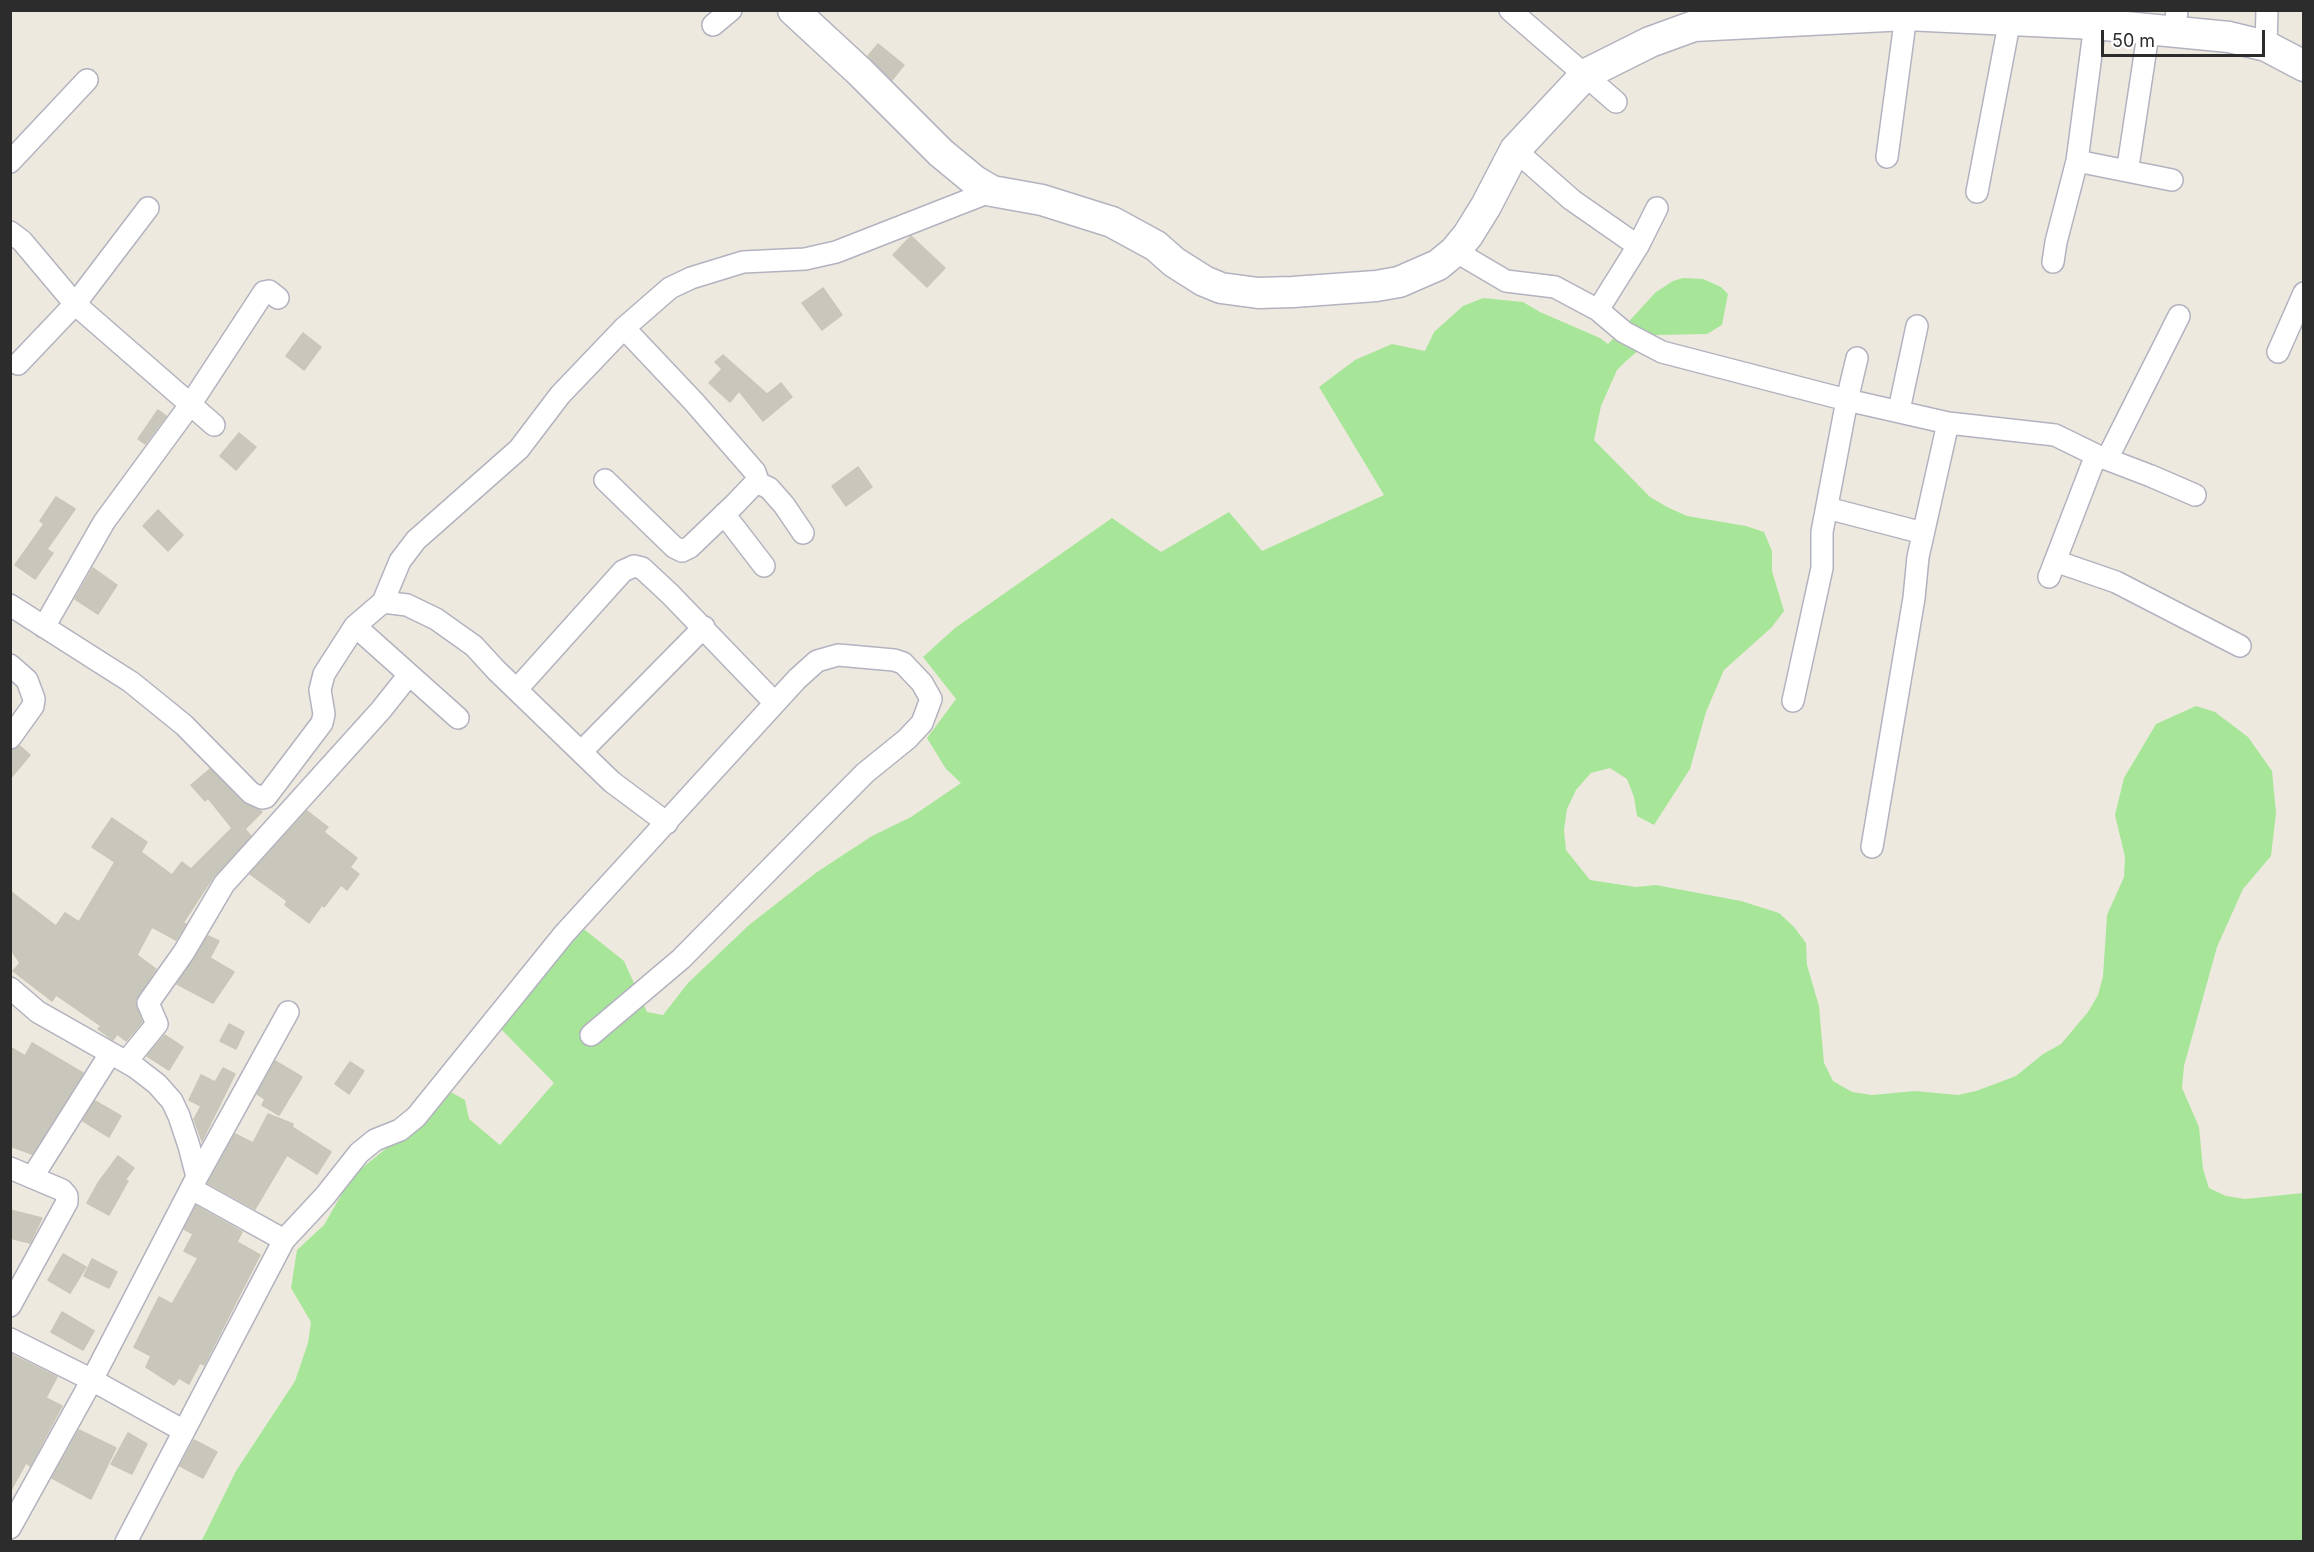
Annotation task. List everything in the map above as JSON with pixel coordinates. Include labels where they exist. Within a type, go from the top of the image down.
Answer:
[{"type":"street","points":[[713,25],[731,10]]},
{"type":"street","points":[[793,10],[948,159],[975,181],[992,191],[1042,200],[1112,222],[1156,246],[1174,262],[1204,281],[1238,292],[1303,292],[1376,286],[1399,282],[1438,264],[1455,251],[1468,235],[1515,150],[1586,74],[1698,18],[1906,15],[2095,24],[2167,23],[2266,46],[2304,66]]},
{"type":"street","points":[[1510,10],[1616,102]]},
{"type":"street","points":[[2266,46],[2267,10]]},
{"type":"street","points":[[1887,158],[1906,15]]},
{"type":"street","points":[[1977,192],[2010,19]]},
{"type":"street","points":[[2129,160],[2167,23]]},
{"type":"street","points":[[2053,261],[2077,161],[2095,24]]},
{"type":"street","points":[[10,162],[87,80]]},
{"type":"street","points":[[1515,150],[1572,200],[1638,246]]},
{"type":"street","points":[[2077,161],[2172,180]]},
{"type":"street","points":[[10,605],[141,690],[184,725],[250,793],[262,798],[266,797],[322,723],[324,714],[321,682],[355,626],[383,603],[400,561],[416,540],[519,448],[560,395],[624,328],[670,288],[743,262],[805,259],[836,252],[992,191]]},
{"type":"street","points":[[18,364],[75,304],[148,207]]},
{"type":"street","points":[[1598,310],[1638,246],[1658,208]]},
{"type":"street","points":[[10,232],[22,241],[75,304],[214,425]]},
{"type":"street","points":[[1455,251],[1506,281],[1555,287],[1598,310],[1624,332],[1662,352],[1847,400],[1948,423],[2055,435],[2101,457],[2196,495]]},
{"type":"street","points":[[44,627],[104,522],[190,405],[264,292],[269,291],[278,298]]},
{"type":"street","points":[[2278,352],[2304,293]]},
{"type":"street","points":[[2179,316],[2101,457],[2052,569],[2116,582],[2240,646]]},
{"type":"street","points":[[1899,410],[1917,326]]},
{"type":"street","points":[[624,328],[694,402],[755,472],[756,482]]},
{"type":"street","points":[[1793,701],[1822,568],[1822,532],[1857,358]]},
{"type":"street","points":[[1872,847],[1914,598],[1918,557],[1948,423]]},
{"type":"street","points":[[605,480],[679,551],[686,551],[756,482]]},
{"type":"street","points":[[756,482],[769,488],[803,533]]},
{"type":"street","points":[[1827,508],[1923,532]]},
{"type":"street","points":[[724,514],[764,566]]},
{"type":"street","points":[[517,689],[628,567],[634,566],[642,568],[704,627],[774,702]]},
{"type":"street","points":[[383,603],[407,605],[436,619],[474,646],[612,782],[667,823]]},
{"type":"street","points":[[355,626],[408,676],[458,718]]},
{"type":"street","points":[[581,752],[704,627]]},
{"type":"street","points":[[126,1542],[284,1240],[325,1196],[360,1153],[375,1140],[400,1130],[416,1117],[564,934],[636,853],[667,823],[774,702],[817,661],[838,655],[894,660],[903,663],[922,683],[931,699],[922,723],[907,739],[865,773],[681,959],[591,1035]]},
{"type":"street","points":[[10,665],[27,680],[34,699],[33,706],[10,738]]},
{"type":"street","points":[[33,1176],[118,1058],[157,1024],[148,1002],[184,952],[224,884],[381,710],[408,676]]},
{"type":"street","points":[[10,988],[38,1012],[118,1058],[157,1084],[172,1101],[189,1146],[194,1183],[284,1240]]},
{"type":"street","points":[[10,1528],[92,1380],[194,1183],[288,1012]]},
{"type":"street","points":[[10,1168],[62,1190],[67,1196],[67,1202],[10,1306]]},
{"type":"street","points":[[10,1339],[92,1380],[184,1431]]},
{"type":"green space","points":[[1683,278],[1703,279],[1721,287],[1728,294],[1722,325],[1707,334],[1656,335],[1625,362],[1617,370],[1601,406],[1594,440],[1650,497],[1667,507],[1687,516],[1746,526],[1764,532],[1772,551],[1772,571],[1784,611],[1772,627],[1724,670],[1706,712],[1690,769],[1654,825],[1637,816],[1634,797],[1627,779],[1610,768],[1591,773],[1576,790],[1567,809],[1564,830],[1566,850],[1590,880],[1636,887],[1656,885],[1741,901],[1779,913],[1806,943],[1807,965],[1819,1006],[1824,1063],[1833,1081],[1852,1092],[1872,1095],[1915,1091],[1958,1095],[1976,1091],[2016,1076],[2043,1054],[2061,1044],[2088,1012],[2098,995],[2103,976],[2107,915],[2124,877],[2125,857],[2115,815],[2124,778],[2156,724],[2196,706],[2215,712],[2248,737],[2272,771],[2276,813],[2271,856],[2243,889],[2217,947],[2184,1066],[2182,1088],[2199,1127],[2203,1169],[2209,1188],[2226,1196],[2245,1199],[2303,1193],[2303,1541],[201,1542],[236,1471],[295,1381],[308,1343],[311,1322],[291,1288],[297,1250],[324,1225],[352,1176],[416,1128],[447,1090],[465,1100],[469,1119],[500,1145],[554,1083],[499,1027],[580,926],[624,961],[647,1012],[663,1015],[688,983],[749,925],[817,872],[872,836],[911,817],[961,783],[946,769],[927,738],[956,699],[923,657],[955,628],[1112,518],[1161,552],[1229,512],[1262,551],[1384,495],[1319,387],[1355,360],[1392,344],[1425,351],[1434,332],[1463,306],[1483,298],[1523,302],[1540,312],[1600,338],[1608,344],[1656,292],[1673,281]]},
{"type":"building","points":[[878,44],[904,65],[892,80],[868,56]]},
{"type":"building","points":[[911,236],[945,268],[927,287],[893,255]]},
{"type":"building","points":[[823,288],[842,315],[822,330],[802,303]]},
{"type":"building","points":[[303,333],[321,347],[304,370],[286,356]]},
{"type":"building","points":[[723,355],[767,394],[781,383],[792,397],[763,421],[739,391],[730,402],[709,383],[722,369],[715,362]]},
{"type":"building","points":[[158,410],[166,416],[145,444],[138,439]]},
{"type":"building","points":[[239,433],[256,447],[236,470],[220,456]]},
{"type":"building","points":[[858,467],[872,487],[846,506],[832,486]]},
{"type":"building","points":[[56,497],[75,509],[47,549],[53,553],[35,579],[15,565],[44,524],[40,521]]},
{"type":"building","points":[[158,510],[183,535],[168,551],[143,526]]},
{"type":"building","points":[[93,568],[117,585],[98,614],[75,599]]},
{"type":"building","points":[[20,746],[30,755],[10,779],[10,750]]},
{"type":"building","points":[[210,769],[242,802],[262,812],[245,829],[251,836],[213,877],[183,923],[186,924],[176,940],[152,927],[137,955],[156,969],[135,1001],[142,1022],[126,1041],[117,1034],[113,1040],[98,1029],[101,1026],[56,995],[52,1001],[13,971],[20,963],[10,948],[10,891],[56,926],[65,913],[79,922],[115,862],[92,847],[112,818],[147,842],[141,852],[172,875],[182,862],[191,869],[232,828],[208,798],[205,801],[191,785]]},
{"type":"building","points":[[307,811],[328,827],[324,832],[357,858],[350,867],[359,874],[347,890],[341,885],[309,923],[285,905],[287,901],[250,874]]},
{"type":"building","points":[[208,936],[219,941],[210,958],[234,972],[213,1003],[177,984]]},
{"type":"building","points":[[229,1024],[244,1032],[236,1049],[220,1041]]},
{"type":"building","points":[[165,1035],[183,1047],[169,1070],[147,1056]]},
{"type":"building","points":[[32,1043],[83,1073],[32,1154],[10,1146],[10,1047],[25,1056]]},
{"type":"building","points":[[275,1061],[302,1077],[279,1115],[262,1105],[265,1099],[257,1094]]},
{"type":"building","points":[[350,1062],[364,1071],[349,1094],[335,1084]]},
{"type":"building","points":[[223,1068],[235,1074],[202,1141],[194,1119],[201,1106],[189,1100],[201,1075],[215,1082]]},
{"type":"building","points":[[95,1101],[121,1116],[109,1137],[83,1121]]},
{"type":"building","points":[[268,1114],[293,1124],[292,1127],[331,1152],[317,1174],[287,1155],[255,1209],[208,1183],[235,1134],[253,1143]]},
{"type":"building","points":[[118,1156],[134,1168],[125,1180],[128,1181],[109,1215],[87,1203],[98,1183]]},
{"type":"building","points":[[196,1206],[242,1232],[237,1242],[260,1255],[204,1365],[200,1363],[189,1384],[179,1378],[174,1385],[146,1367],[151,1356],[134,1347],[159,1297],[172,1304],[198,1258],[184,1251],[193,1234],[184,1229]]},
{"type":"building","points":[[10,1210],[42,1218],[30,1243],[10,1238]]},
{"type":"building","points":[[63,1254],[86,1267],[70,1293],[48,1280]]},
{"type":"building","points":[[92,1259],[117,1272],[109,1288],[84,1276]]},
{"type":"building","points":[[62,1312],[94,1331],[83,1350],[51,1332]]},
{"type":"building","points":[[10,1354],[57,1377],[46,1398],[62,1406],[30,1466],[26,1463],[10,1492]]},
{"type":"building","points":[[79,1430],[116,1448],[91,1499],[52,1478]]},
{"type":"building","points":[[128,1433],[147,1444],[132,1474],[111,1464]]},
{"type":"building","points":[[194,1440],[217,1452],[203,1478],[180,1466]]}]
